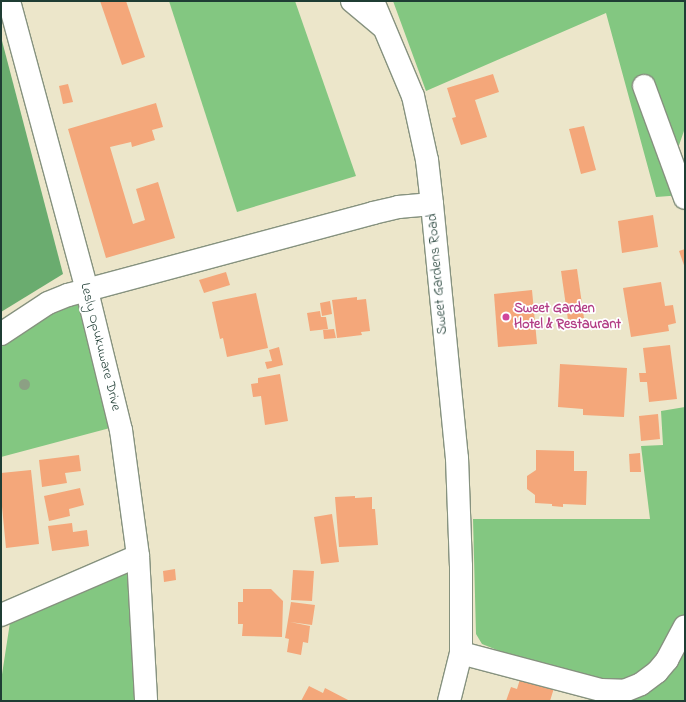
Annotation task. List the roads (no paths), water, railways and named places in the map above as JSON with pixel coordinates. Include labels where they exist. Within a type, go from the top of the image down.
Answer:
[{"type":"street","name":"Lesly Opukuware Drive","points":[[9,1],[87,291],[121,430],[138,556],[146,701]]},
{"type":"street","points":[[352,1],[384,28]]},
{"type":"street","points":[[373,1],[413,96],[427,160],[432,204]]},
{"type":"street","points":[[644,86],[685,198]]},
{"type":"street","name":"Sweet Gardens Road","points":[[1,334],[48,303],[68,295],[373,213],[398,207],[432,204],[443,329],[457,458],[461,566],[461,653],[449,701]]},
{"type":"street","points":[[1,615],[138,556]]},
{"type":"street","points":[[461,653],[624,696],[657,672],[667,660],[685,626]]},
{"type":"place","name":"Sweet Garden Hotel & Restaurant","points":[[506,317]]}]
